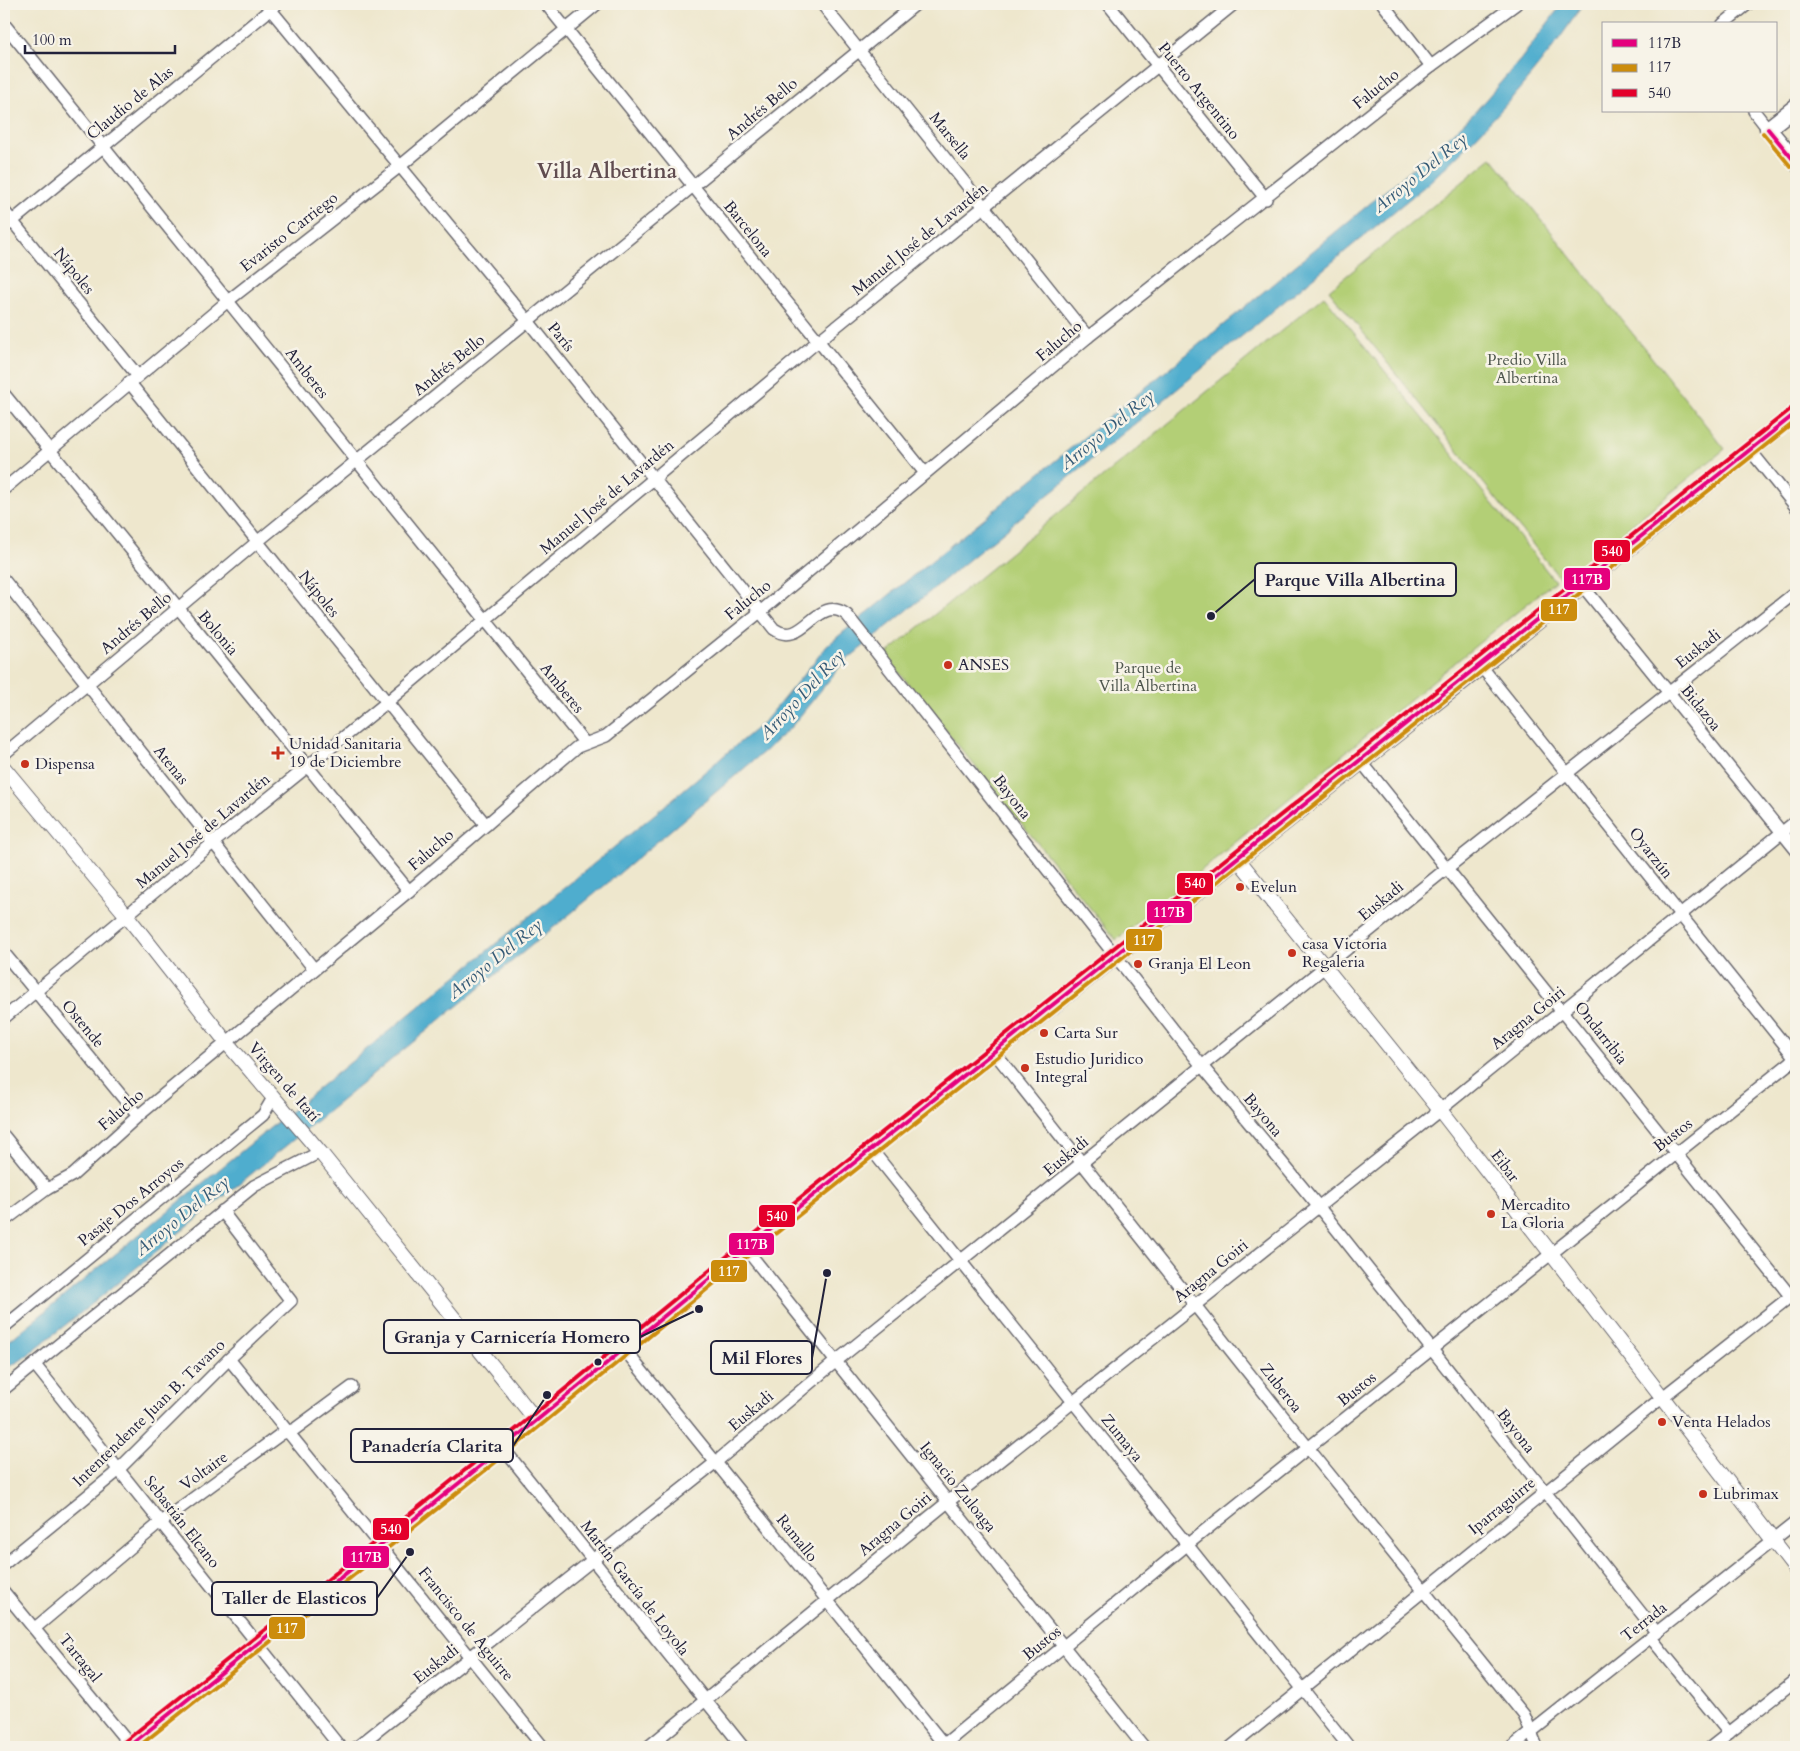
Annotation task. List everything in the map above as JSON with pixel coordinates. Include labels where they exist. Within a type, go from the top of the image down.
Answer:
[{"type":"main road","points":[[1796,107],[1768,129],[1796,163]]},
{"type":"main road","points":[[134,1745],[257,1643],[503,1448],[746,1249],[1360,760],[1481,666],[1796,413]]},
{"type":"street","name":"Barcelona","points":[[546,4],[925,474]]},
{"type":"street","name":"Evaristo Carriego","points":[[4,489],[133,378],[399,167],[597,4]]},
{"type":"street","name":"Marsella","points":[[822,4],[986,206],[1088,337]]},
{"type":"street","name":"Andrés Bello","points":[[4,754],[257,542],[916,4]]},
{"type":"street","name":"Puerto Argentino","points":[[1108,4],[1266,199]]},
{"type":"street","name":"Manuel José de Lavardén","points":[[4,1018],[213,843],[486,620],[818,342],[1234,4]]},
{"type":"street","points":[[1383,4],[1432,66]]},
{"type":"street","name":"Falucho","points":[[4,1221],[47,1189],[73,1175],[138,1116],[409,891],[584,742],[606,736],[760,612],[1088,337],[1266,199],[1432,66],[1516,4]]},
{"type":"street","points":[[1726,22],[1748,4]]},
{"type":"street","name":"Claudio de Alas","points":[[8,225],[271,6]]},
{"type":"street","name":"París","points":[[271,6],[399,167],[528,321],[774,629],[780,633],[795,633],[832,608],[839,609],[847,615]]},
{"type":"street","name":"Amberes","points":[[4,24],[229,300],[584,742]]},
{"type":"street","points":[[1755,112],[1768,129]]},
{"type":"street","name":"Nápoles","points":[[4,211],[8,225],[133,378],[257,542],[486,824]]},
{"type":"street","name":"Bolonia","points":[[4,394],[409,891]]},
{"type":"street","points":[[1750,450],[1796,507]]},
{"type":"street","name":"Atenas","points":[[4,580],[314,969]]},
{"type":"street","name":"Bidazoa","points":[[1582,585],[1668,694],[1796,850]]},
{"type":"street","name":"Euskadi","points":[[357,1747],[716,1462],[835,1362],[1446,869],[1796,592]]},
{"type":"street","name":"Bayona","points":[[847,615],[1116,954],[1202,1066],[1318,1206],[1431,1349],[1729,1733]]},
{"type":"street","name":"Oyarzún","points":[[1481,666],[1796,1059]]},
{"type":"street","name":"Ondarribia","points":[[1360,760],[1675,1153],[1795,1297]]},
{"type":"street","name":"Virgen de Itatí","points":[[4,768],[127,916],[276,1103],[317,1148],[536,1420]]},
{"type":"street","name":"Aragna Goiri","points":[[648,1747],[949,1500],[1440,1110],[1681,917],[1796,822]]},
{"type":"street","name":"Eibar","points":[[1237,858],[1440,1110],[1550,1254],[1664,1396],[1796,1570]]},
{"type":"street","name":"Ostende","points":[[4,953],[138,1116]]},
{"type":"street","name":"Zuberoa","points":[[994,1052],[1309,1449],[1524,1715],[1537,1747]]},
{"type":"street","name":"Bustos","points":[[944,1746],[1188,1544],[1309,1449],[1675,1153],[1796,1059]]},
{"type":"street","name":"Pasaje Dos Arroyos","points":[[4,1327],[276,1103]]},
{"type":"street","points":[[4,1136],[47,1189]]},
{"type":"street","points":[[4,1390],[222,1211],[261,1181],[317,1148]]},
{"type":"street","name":"Zumaya","points":[[871,1149],[1072,1403],[1188,1544],[1301,1689],[1349,1747]]},
{"type":"street","name":"Intentendente Juan B. Tavano","points":[[4,1564],[119,1468],[229,1359],[291,1301],[222,1211]]},
{"type":"street","name":"Ignacio Zuloaga","points":[[746,1249],[835,1362],[949,1500],[1144,1747]]},
{"type":"street","name":"Iparraguirre","points":[[1231,1747],[1664,1396],[1795,1297]]},
{"type":"street","name":"Ramallo","points":[[624,1349],[944,1746]]},
{"type":"street","name":"Francisco de Aguirre","points":[[229,1359],[381,1544],[543,1747]]},
{"type":"street","name":"Sebastián Elcano","points":[[35,1365],[340,1747]]},
{"type":"street","name":"Voltaire","points":[[36,1628],[161,1522],[281,1434],[295,1429],[352,1387]]},
{"type":"street","name":"Martín García de Loyola","points":[[503,1448],[743,1747]]},
{"type":"street","name":"Terrada","points":[[1512,1747],[1796,1522]]},
{"type":"street","name":"Tartagal","points":[[4,1592],[134,1745]]},
{"type":"street","points":[[1711,1747],[1796,1680]]},
{"type":"green space","name":"Predio Villa Albertina","points":[[1492,158],[1725,449],[1562,581],[1329,290]]},
{"type":"green space","name":"Parque de Villa Albertina","points":[[1324,296],[1555,581],[1116,940],[885,655]]},
{"type":"water","name":"Arroyo Del Rey","points":[[1562,4],[1583,4],[1548,53],[1510,100],[1469,144],[1425,186],[843,663],[791,727],[597,892],[92,1304],[21,1360],[4,1369],[4,1345],[656,813],[766,720],[827,646],[841,634],[1239,312],[1437,148],[1474,113],[1521,59]]},
{"type":"transit line","name":"117B","points":[[1768,129],[1796,163]]},
{"type":"transit line","name":"117","points":[[1763,133],[1791,167]]},
{"type":"transit line","name":"540","points":[[124,1742],[499,1443],[742,1244],[1792,408]]},
{"type":"transit line","name":"117B","points":[[128,1747],[503,1448],[746,1249],[1796,413]]},
{"type":"transit line","name":"117","points":[[138,1747],[507,1453],[750,1254],[1796,421]]},
{"type":"place","name":"Parque Villa Albertina","points":[[1211,616]]},
{"type":"place","name":"ANSES","points":[[948,665]]},
{"type":"place","name":"Unidad Sanitaria 19 de Diciembre","points":[[278,753]]},
{"type":"place","name":"Dispensa","points":[[25,764]]},
{"type":"place","name":"Evelun","points":[[1240,887]]},
{"type":"place","name":"casa Victoria Regaleria","points":[[1292,953]]},
{"type":"place","name":"Granja El Leon","points":[[1138,964]]},
{"type":"place","name":"Carta Sur","points":[[1044,1033]]},
{"type":"place","name":"Estudio Juridico Integral","points":[[1025,1068]]},
{"type":"place","name":"Mercadito La Gloria","points":[[1491,1214]]},
{"type":"place","name":"Mil Flores","points":[[827,1273]]},
{"type":"place","name":"Granja y Carnicería Homero","points":[[699,1309]]},
{"type":"place","name":"Panadería Clarita","points":[[547,1395]]},
{"type":"place","name":"Venta Helados","points":[[1662,1422]]},
{"type":"place","name":"Lubrimax","points":[[1703,1494]]},
{"type":"place","name":"Taller de Elasticos","points":[[410,1552]]},
{"type":"district","name":"Villa Albertina","points":[[607,171]]}]
